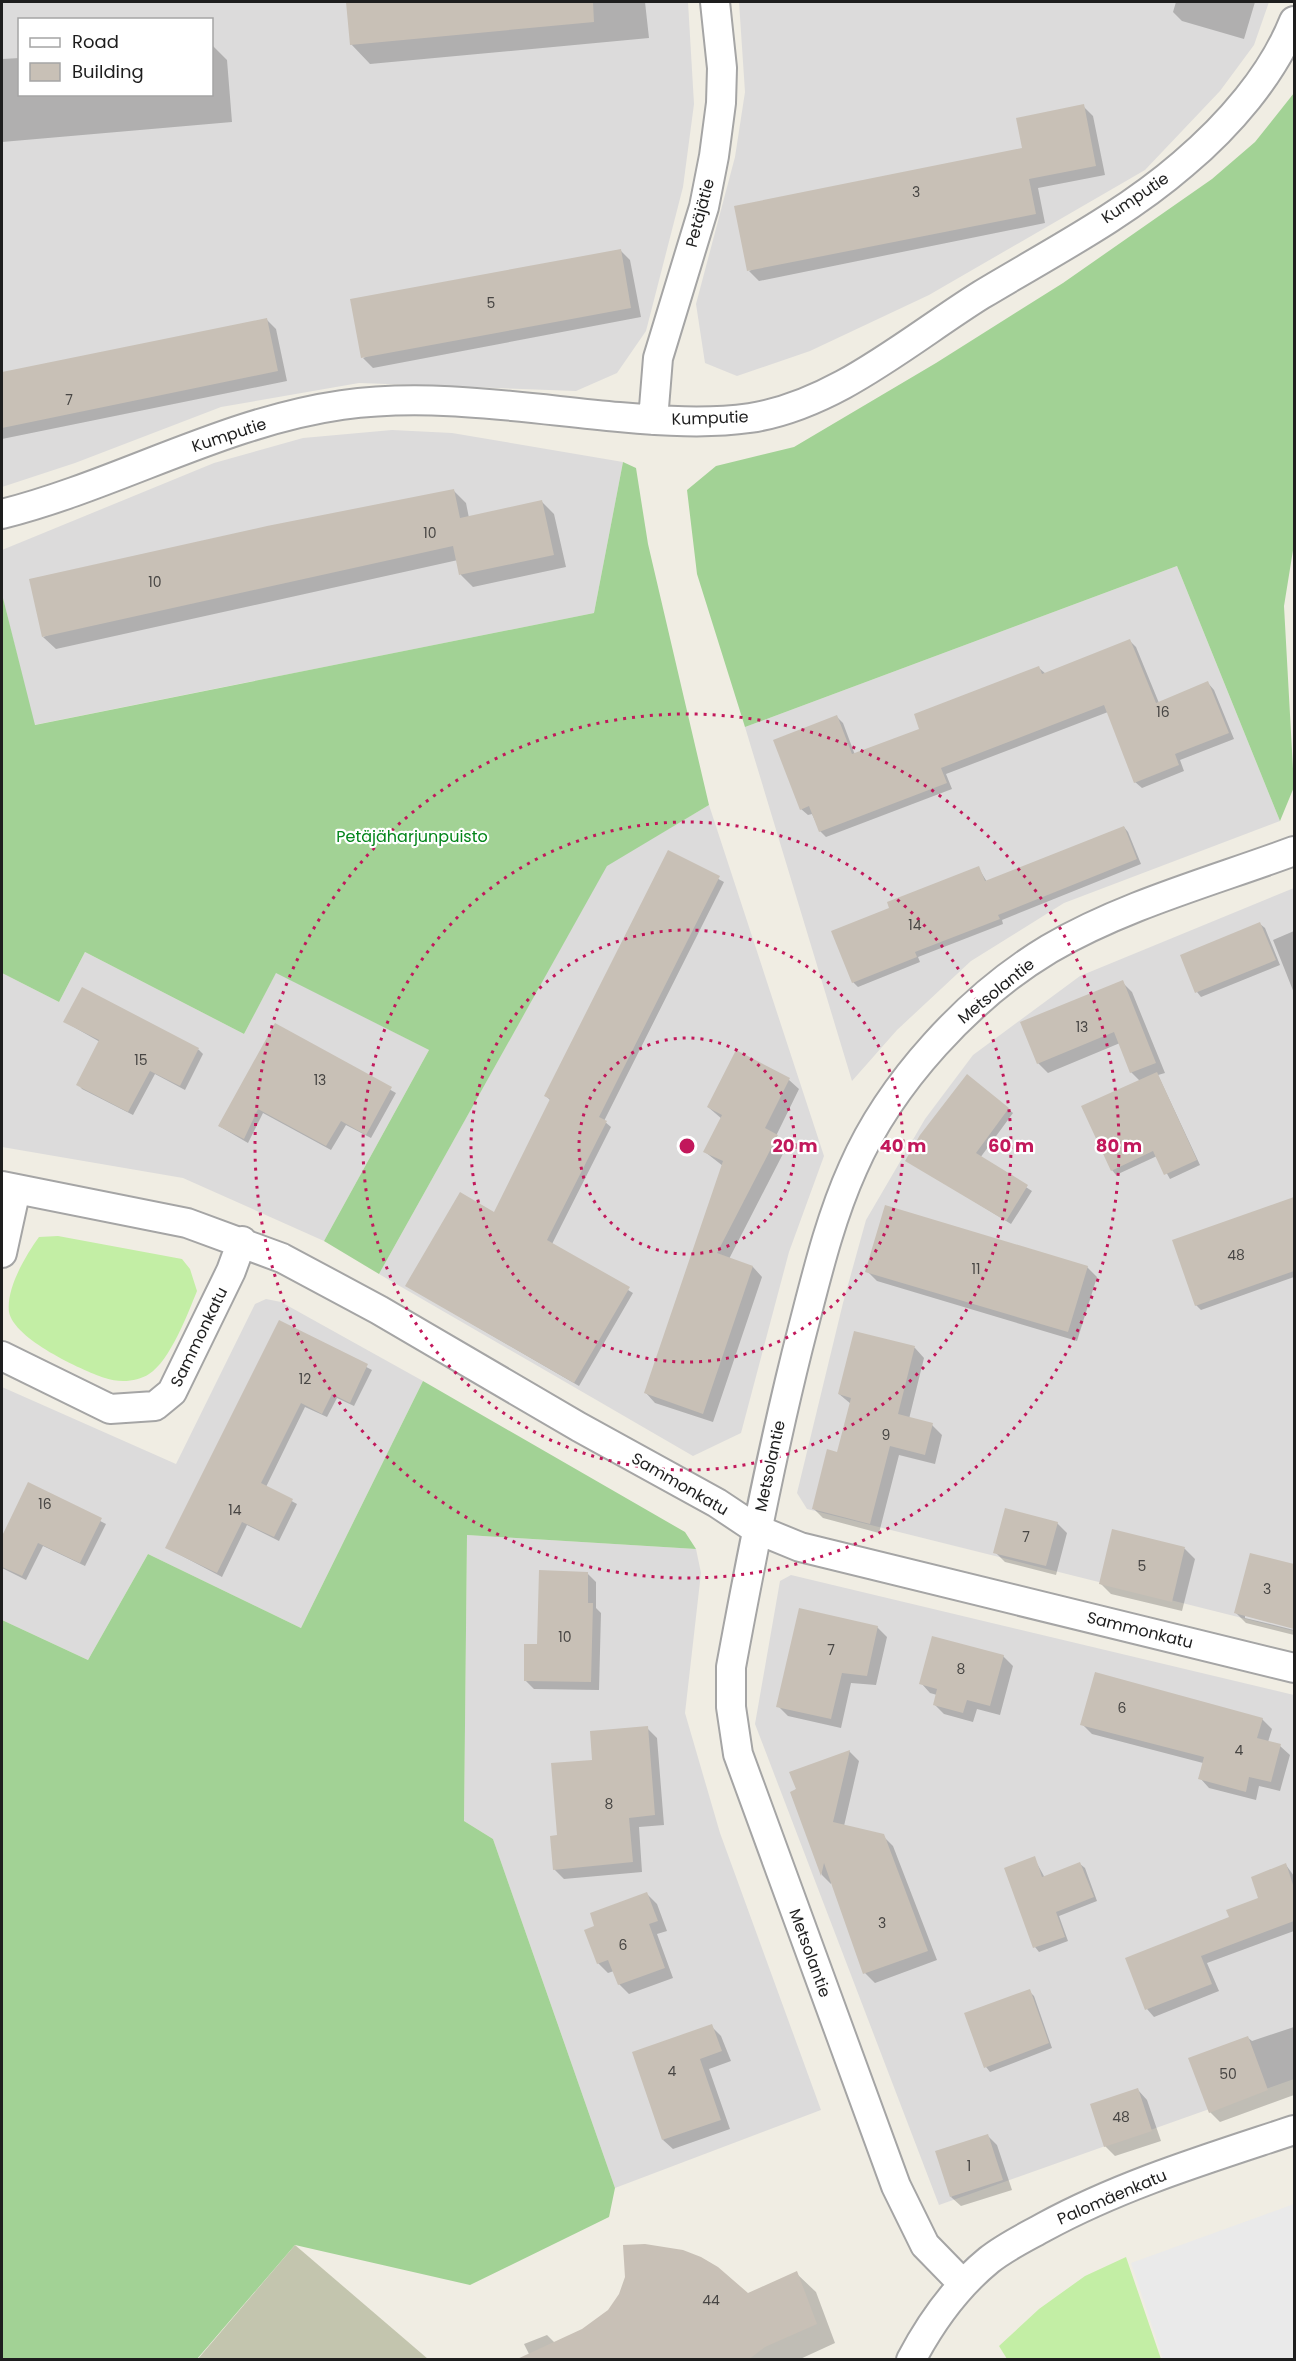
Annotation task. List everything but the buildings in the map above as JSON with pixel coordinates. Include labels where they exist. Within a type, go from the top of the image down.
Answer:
[{"type":"street","name":"Petäjätie","points":[[653,420],[658,358],[704,207],[722,103],[722,68],[715,2]]},
{"type":"street","name":"Kumputie","points":[[2,514],[57,498],[169,455],[293,414],[345,405],[387,402],[455,403],[653,420],[710,421],[749,418],[786,410],[828,392],[874,365],[930,327],[1130,204],[1182,165],[1226,124],[1263,77],[1294,21]]},
{"type":"street","name":"Metsolantie","points":[[963,2284],[925,2245],[896,2186],[738,1754],[730,1707],[731,1666],[756,1529],[782,1406],[825,1242],[853,1167],[874,1129],[904,1084],[937,1043],[970,1009],[1047,950],[1117,916],[1294,851]]},
{"type":"street","name":"Sammonkatu","points":[[2,1253],[9,1188],[187,1224],[242,1241],[282,1258],[379,1310],[579,1427],[717,1503],[756,1529],[800,1546],[1294,1668]]},
{"type":"street","name":"Sammonkatu","points":[[2,1356],[110,1409],[155,1406],[172,1392],[231,1271],[242,1241]]},
{"type":"street","name":"Palomäenkatu","points":[[910,2360],[929,2327],[963,2284],[991,2259],[1079,2208],[1151,2178],[1294,2130]]},
{"type":"shaded area","points":[[2,2],[688,2],[694,104],[683,187],[646,331],[617,373],[576,391],[359,383],[221,407],[75,463],[2,487]]},
{"type":"shaded area","points":[[739,2],[1269,2],[1254,45],[1220,91],[1145,170],[929,295],[810,351],[737,376],[705,363],[696,304],[735,157],[745,92]]},
{"type":"shaded area","points":[[392,430],[452,433],[623,462],[594,613],[34,725],[2,594],[2,550],[214,463],[303,438]]},
{"type":"shaded area","points":[[1177,566],[1280,821],[1064,903],[971,961],[897,1030],[852,1081],[745,727]]},
{"type":"shaded area","points":[[709,805],[824,1156],[789,1252],[741,1433],[693,1456],[379,1274],[607,865]]},
{"type":"shaded area","points":[[1294,888],[1294,1631],[807,1509],[797,1493],[843,1303],[866,1220],[925,1119],[973,1055],[1080,976]]},
{"type":"shaded area","points":[[85,952],[244,1034],[276,972],[429,1050],[324,1241],[183,1178],[2,1147],[2,973],[59,1002]]},
{"type":"shaded area","points":[[266,1299],[281,1302],[423,1381],[301,1628],[148,1554],[88,1660],[2,1620],[2,1387],[176,1464],[255,1304]]},
{"type":"shaded area","points":[[467,1535],[696,1549],[701,1573],[685,1713],[720,1833],[821,2110],[615,2188],[493,1839],[464,1821]]},
{"type":"shaded area","points":[[791,1575],[1294,1695],[1294,2079],[939,2205],[755,1724],[780,1581]]},
{"type":"shaded area","points":[[1294,2204],[1294,2359],[1163,2359],[1131,2263]]},
{"type":"shaded area","points":[[295,2245],[428,2359],[197,2360]]},
{"type":"green space","points":[[1294,93],[1294,544],[1284,606],[1294,787],[1280,821],[1177,566],[745,727],[697,574],[687,490],[716,466],[794,447],[936,363],[1063,283],[1212,179],[1255,142]]},
{"type":"green space","name":"Petäjäharjunpuisto","points":[[623,462],[636,468],[648,544],[709,805],[607,866],[379,1274],[324,1241],[429,1050],[276,973],[244,1034],[85,952],[59,1002],[2,973],[2,594],[35,725],[594,613]]},
{"type":"green space","points":[[58,1236],[182,1259],[190,1269],[197,1291],[171,1348],[157,1368],[149,1374],[139,1379],[122,1381],[110,1380],[94,1374],[65,1361],[35,1343],[14,1322],[9,1312],[9,1303],[14,1282],[23,1262],[39,1237]]},
{"type":"green space","points":[[423,1381],[685,1532],[696,1549],[467,1535],[464,1821],[493,1839],[615,2188],[609,2217],[470,2285],[295,2245],[197,2359],[2,2359],[2,1620],[88,1660],[148,1554],[301,1628]]},
{"type":"green space","points":[[1126,2257],[1161,2359],[1007,2359],[999,2346],[1039,2309],[1085,2276]]}]
